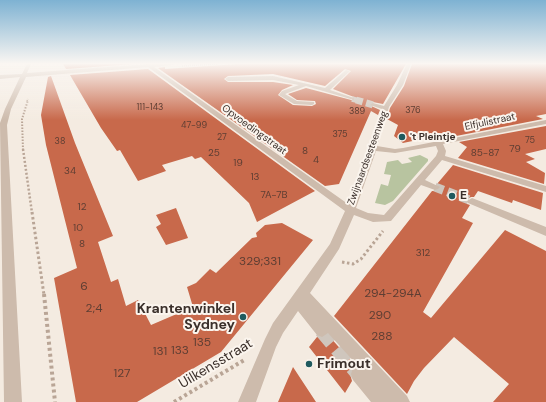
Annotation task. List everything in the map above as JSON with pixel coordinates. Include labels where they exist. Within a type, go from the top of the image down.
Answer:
[{"type":"street","points":[[13,402],[3,125],[20,83]]},
{"type":"street","name":"Opvoedingstraat","points":[[173,83],[350,210]]},
{"type":"street","points":[[295,83],[352,99]]},
{"type":"street","points":[[325,91],[334,83]]},
{"type":"street","name":"Zwijnaardsesteenweg","points":[[247,402],[278,328],[328,257],[358,192],[374,148],[386,108],[400,83]]},
{"type":"street","points":[[305,85],[284,92],[282,96],[296,102],[312,103]]},
{"type":"street","points":[[373,105],[386,108]]},
{"type":"street","name":"Elfjulistraat","points":[[374,148],[395,151],[439,144],[546,122]]},
{"type":"street","points":[[387,218],[440,157],[442,151],[439,144]]},
{"type":"street","points":[[440,157],[546,190]]},
{"type":"street","points":[[420,180],[435,187]]},
{"type":"street","points":[[472,201],[546,232]]},
{"type":"street","name":"Zwijnaardsesteenweg","points":[[350,210],[377,220],[387,218]]},
{"type":"street","points":[[300,297],[322,330]]},
{"type":"street","points":[[300,297],[401,402]]},
{"type":"street","points":[[359,374],[382,402]]},
{"type":"path","points":[[30,94],[22,119],[22,134],[26,176],[47,312],[55,402]]},
{"type":"path","points":[[328,257],[353,264],[361,259],[384,229],[387,218]]},
{"type":"path","name":"Uilkensstraat","points":[[174,402],[270,344]]},
{"type":"green space","points":[[420,155],[428,159],[428,161],[393,201],[385,205],[375,203],[381,184],[388,186],[391,175],[384,174],[387,162],[398,160],[402,164],[412,162],[408,158]]},
{"type":"building","points":[[47,83],[53,83],[75,143],[113,236],[98,242],[111,282],[118,279],[126,306],[138,300],[151,325],[193,307],[187,287],[196,283],[210,269],[216,273],[252,238],[257,237],[256,233],[265,225],[282,223],[313,240],[221,352],[137,402],[76,402],[54,278],[77,268],[46,145],[41,115]]},
{"type":"building","points":[[75,83],[167,83],[315,191],[257,222],[249,203],[201,157],[195,159],[192,156],[162,165],[166,171],[138,181],[120,150],[117,151],[101,128]]},
{"type":"building","points":[[179,83],[278,83],[293,85],[282,90],[278,95],[293,105],[312,106],[316,104],[315,101],[297,100],[288,94],[306,88],[355,101],[354,97],[333,89],[339,83],[395,83],[383,104],[373,102],[369,105],[380,110],[378,115],[371,111],[339,184],[325,186]]},
{"type":"building","points":[[311,83],[329,83],[325,86]]},
{"type":"building","points":[[405,83],[546,83],[546,114],[536,116],[543,119],[451,137],[446,134],[403,143],[394,136],[398,125],[387,119],[390,108]]},
{"type":"building","points":[[546,126],[546,149],[525,154],[535,159],[526,162],[545,173],[544,184],[458,158],[467,147],[459,142]]},
{"type":"building","points":[[453,165],[543,193],[541,210],[513,200],[512,203],[478,191],[474,197],[466,200],[467,204],[470,205],[462,218],[473,223],[423,312],[431,318],[505,230],[546,251],[546,402],[493,402],[509,384],[454,337],[424,368],[414,381],[407,394],[334,316],[432,191],[441,188],[437,184]]},
{"type":"building","points":[[176,208],[188,238],[166,245],[156,227],[161,224],[156,215]]},
{"type":"building","points":[[328,335],[355,365],[350,374],[352,381],[345,393],[309,347],[317,337],[323,338]]},
{"type":"building","points":[[293,367],[316,402],[278,402]]},
{"type":"tunnel","points":[[352,99],[356,100]]},
{"type":"tunnel","points":[[356,100],[360,101]]},
{"type":"tunnel","points":[[356,100],[373,105]]},
{"type":"tunnel","points":[[435,187],[472,201]]},
{"type":"tunnel","points":[[322,330],[359,374]]},
{"type":"place","name":"'t Pleintje","points":[[402,137]]},
{"type":"place","name":"E","points":[[452,196]]},
{"type":"place","name":"Krantenwinkel Sydney","points":[[243,317]]},
{"type":"place","name":"Frimout","points":[[309,364]]}]
